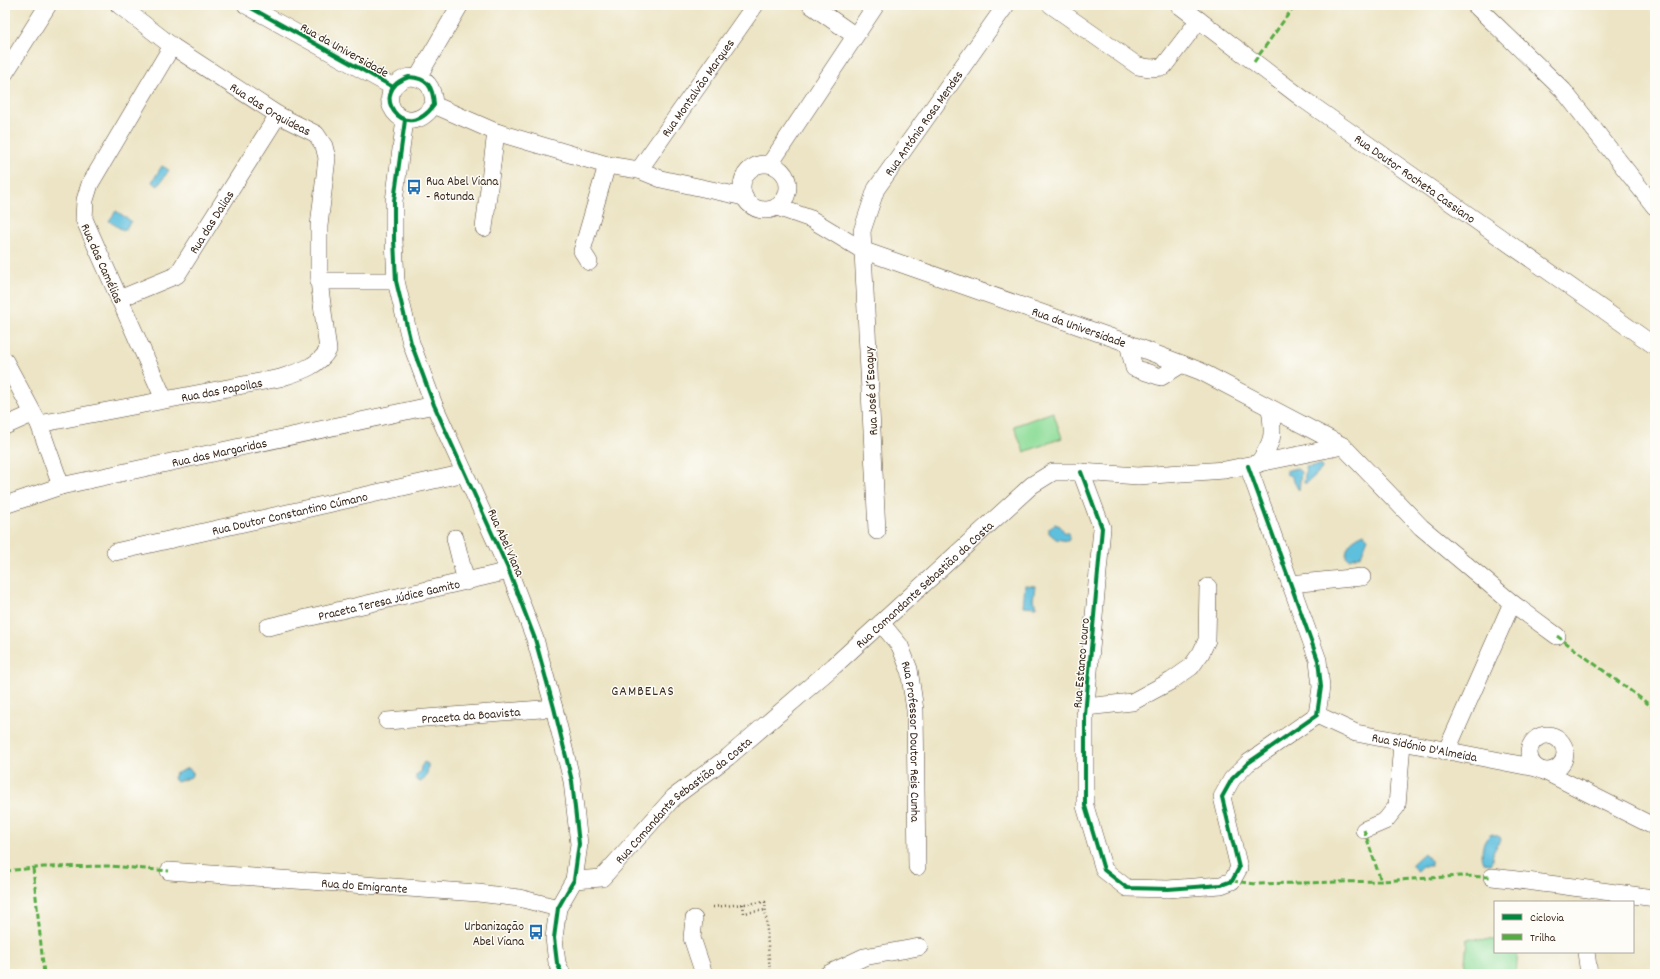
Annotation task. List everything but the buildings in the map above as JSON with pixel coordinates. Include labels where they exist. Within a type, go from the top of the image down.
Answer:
[{"type":"street","points":[[5,73],[48,5]]},
{"type":"street","name":"Rua das Orquideas","points":[[119,5],[172,46],[278,115],[316,134],[324,146],[327,158],[319,226],[319,281]]},
{"type":"street","name":"Rua da Universidade","points":[[246,5],[392,87]]},
{"type":"street","points":[[418,78],[460,5]]},
{"type":"street","name":"Rua Montalvão Marques","points":[[639,170],[755,5]]},
{"type":"street","points":[[811,5],[854,35]]},
{"type":"street","points":[[770,164],[854,35],[876,5]]},
{"type":"street","name":"Rua António Rosa Mendes","points":[[862,250],[862,231],[876,189],[1006,5]]},
{"type":"street","points":[[1051,5],[1138,66],[1150,68],[1163,67],[1199,20]]},
{"type":"street","name":"Rua Doutor Rocheta Cassiano","points":[[1179,5],[1303,99],[1655,346]]},
{"type":"street","points":[[1475,5],[1563,90],[1655,207]]},
{"type":"street","name":"Rua das Camélias","points":[[164,399],[84,219],[85,200],[90,184],[172,46]]},
{"type":"street","points":[[409,77],[418,78],[426,82],[431,89],[434,96],[434,105],[424,117],[416,120],[406,120],[397,115],[391,106],[390,97],[392,87],[401,79],[409,77]]},
{"type":"street","name":"Rua da Universidade","points":[[434,105],[496,132],[607,165],[639,170],[661,179],[699,188],[743,190],[748,204],[762,210],[782,201],[862,250],[1128,343],[1200,371],[1344,446],[1422,527],[1512,603],[1557,636]]},
{"type":"street","name":"Rua das Dalias","points":[[119,299],[177,275],[278,115]]},
{"type":"street","name":"Rua Abel Viana","points":[[406,120],[394,201],[396,281],[411,343],[434,405],[509,571],[536,639],[572,781],[579,844],[574,880],[558,908],[554,938],[557,963],[562,974]]},
{"type":"street","points":[[484,228],[496,132]]},
{"type":"street","points":[[743,190],[745,176],[749,170],[762,164],[770,164],[776,167],[785,176],[788,188],[782,201]]},
{"type":"street","points":[[589,262],[582,251],[607,165]]},
{"type":"street","name":"Rua José d´Esaguy","points":[[862,250],[877,531]]},
{"type":"street","points":[[319,281],[396,281]]},
{"type":"street","name":"Rua das Papoilas","points":[[5,426],[36,419],[164,399],[280,378],[305,370],[323,358],[328,350],[319,281]]},
{"type":"street","points":[[5,361],[36,419],[61,486]]},
{"type":"street","name":"Rua das Margaridas","points":[[5,505],[61,486],[434,405]]},
{"type":"street","points":[[1270,408],[1273,430],[1270,447],[1253,465],[1290,584],[1318,660],[1321,687],[1317,715]]},
{"type":"street","name":"Rua Comandante Sebastião da Costa","points":[[574,880],[602,878],[674,797],[728,757],[834,666],[1032,485],[1053,472],[1081,472],[1138,476],[1226,470],[1344,446]]},
{"type":"street","name":"Rua Estanco Louro","points":[[1081,472],[1102,528],[1086,706],[1085,806],[1104,870],[1127,888],[1168,889],[1221,885],[1232,881],[1239,868],[1222,797],[1232,779],[1248,763],[1317,715]]},
{"type":"street","name":"Rua Doutor Constantino Cúmano","points":[[115,552],[465,473]]},
{"type":"street","points":[[455,538],[466,582]]},
{"type":"street","name":"Praceta Teresa Júdice Gamito","points":[[268,628],[509,571]]},
{"type":"street","points":[[1290,584],[1362,576]]},
{"type":"street","points":[[1086,706],[1132,702],[1171,681],[1191,666],[1201,653],[1207,640],[1208,587]]},
{"type":"street","points":[[1446,752],[1512,603]]},
{"type":"street","name":"Rua Professor Doutor Reis Cunha","points":[[881,623],[900,646],[909,669],[915,710],[917,867]]},
{"type":"street","name":"Praceta da Boavista","points":[[388,721],[554,708]]},
{"type":"street","name":"Rua Sidónio D'Almeida","points":[[1317,715],[1356,733],[1446,752],[1540,769],[1655,827]]},
{"type":"street","points":[[1364,830],[1385,821],[1397,806],[1402,743]]},
{"type":"street","name":"Rua do Emigrante","points":[[169,871],[478,894],[519,898],[558,908]]},
{"type":"street","points":[[1492,877],[1537,882],[1576,895],[1655,898]]},
{"type":"street","points":[[694,919],[692,938],[704,974]]},
{"type":"street","points":[[828,974],[864,957],[918,946]]},
{"type":"street","points":[[1586,953],[1589,974]]},
{"type":"path","points":[[713,907],[765,902],[770,974]]},
{"type":"path","points":[[744,904],[744,913],[766,910]]},
{"type":"green space","points":[[1053,412],[1062,438],[1024,452],[1014,426]]},
{"type":"green space","points":[[1467,939],[1494,940],[1494,953],[1518,953],[1516,974],[1464,974]]},
{"type":"water","points":[[162,166],[169,170],[158,186],[152,182]]},
{"type":"water","points":[[116,211],[131,221],[124,231],[109,221]]},
{"type":"water","points":[[1321,465],[1322,469],[1307,483],[1304,483],[1306,467]]},
{"type":"water","points":[[1296,468],[1301,472],[1299,490],[1291,476],[1286,474],[1286,471]]},
{"type":"water","points":[[1055,524],[1060,526],[1064,532],[1069,533],[1070,537],[1068,541],[1056,539],[1049,533],[1049,528]]},
{"type":"water","points":[[1364,534],[1368,538],[1361,555],[1349,559],[1346,557],[1347,549],[1351,542]]},
{"type":"water","points":[[1025,585],[1035,586],[1033,600],[1036,603],[1036,607],[1023,606]]},
{"type":"water","points":[[424,762],[428,764],[428,769],[426,776],[421,782],[416,780],[416,775],[420,772]]},
{"type":"water","points":[[188,768],[193,772],[191,777],[177,782],[173,778],[175,774]]},
{"type":"water","points":[[1492,834],[1498,836],[1500,839],[1490,864],[1484,863],[1482,851],[1484,843]]},
{"type":"water","points":[[1424,853],[1431,861],[1431,866],[1422,866],[1417,871],[1411,865]]},
{"type":"marked path","points":[[1254,62],[1295,5]]},
{"type":"marked path","points":[[1557,636],[1655,709]]},
{"type":"marked path","points":[[1364,830],[1381,881]]},
{"type":"marked path","points":[[5,871],[44,867],[111,866],[169,871]]},
{"type":"marked path","points":[[33,868],[44,974]]},
{"type":"marked path","points":[[1232,881],[1256,884],[1381,881],[1461,876],[1492,877]]},
{"type":"cycle path","points":[[246,5],[393,87]]},
{"type":"cycle path","points":[[409,77],[421,79],[431,88],[434,105],[423,116],[411,120],[402,118],[394,112],[390,103],[391,93],[396,84],[409,77]]},
{"type":"cycle path","points":[[405,120],[394,201],[394,240],[396,281],[411,343],[434,405],[509,571],[535,639],[572,781],[579,844],[574,880],[558,908],[554,938],[557,963],[562,974]]},
{"type":"cycle path","points":[[1081,472],[1102,528],[1085,715],[1085,806],[1104,870],[1127,888],[1168,889],[1221,885],[1232,881],[1239,868],[1222,797],[1232,779],[1248,763],[1317,715],[1321,687],[1318,660],[1248,466]]},
{"type":"place","name":"Rua Abel Viana - Rotunda","points":[[414,187]]},
{"type":"place","name":"Urbanização Abel Viana","points":[[536,932]]},
{"type":"district","name":"GAMBELAS","points":[[643,690]]}]
